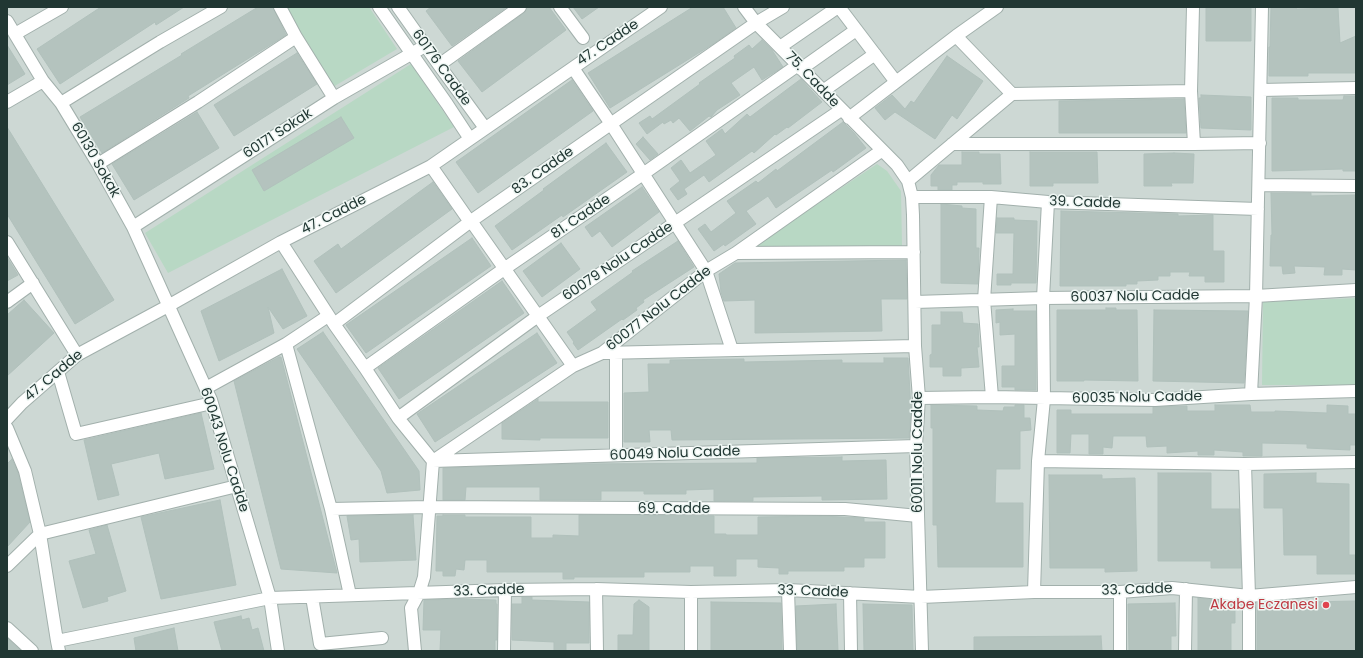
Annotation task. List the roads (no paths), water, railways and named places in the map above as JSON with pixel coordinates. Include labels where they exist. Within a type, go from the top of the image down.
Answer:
[{"type":"street","points":[[15,34],[62,7]]},
{"type":"street","points":[[61,103],[160,42],[221,7]]},
{"type":"street","points":[[280,7],[296,37],[334,98]]},
{"type":"street","points":[[379,7],[447,104],[470,140]]},
{"type":"street","name":"60176 Cadde","points":[[398,7],[485,128]]},
{"type":"street","points":[[439,65],[520,7]]},
{"type":"street","points":[[560,7],[583,38]]},
{"type":"street","name":"47. Cadde","points":[[7,419],[22,403],[77,354],[168,306],[281,242],[431,166],[661,7]]},
{"type":"street","name":"75. Cadde","points":[[744,7],[780,47],[897,165],[908,181]]},
{"type":"street","points":[[753,7],[755,21]]},
{"type":"street","name":"83. Cadde","points":[[206,388],[331,320],[755,21],[783,7]]},
{"type":"street","points":[[780,47],[838,7],[896,82]]},
{"type":"street","name":"60079 Nolu Cadde","points":[[398,418],[538,316],[674,223],[896,82],[997,7]]},
{"type":"street","points":[[1193,7],[1191,91],[1194,144]]},
{"type":"street","points":[[1251,394],[1256,296],[1262,7]]},
{"type":"street","name":"60130 Sokak","points":[[7,21],[43,81],[61,103],[98,164],[133,226],[168,306]]},
{"type":"street","name":"81. Cadde","points":[[365,368],[504,269],[856,30]]},
{"type":"street","points":[[956,36],[1012,94]]},
{"type":"street","points":[[98,164],[198,102],[296,37]]},
{"type":"street","name":"60171 Sokak","points":[[133,226],[334,98],[425,46]]},
{"type":"street","points":[[823,91],[875,54]]},
{"type":"street","points":[[573,68],[706,271],[732,350]]},
{"type":"street","points":[[7,102],[43,81]]},
{"type":"street","points":[[1261,90],[1356,88]]},
{"type":"street","points":[[908,181],[1012,94],[1191,91]]},
{"type":"street","points":[[952,144],[1260,143]]},
{"type":"street","name":"60077 Nolu Cadde","points":[[433,461],[573,366],[602,353],[706,271],[736,253],[882,151]]},
{"type":"street","points":[[431,166],[573,366]]},
{"type":"street","name":"60011 Nolu Cadde","points":[[908,181],[912,197],[915,346],[919,398],[916,446],[922,651]]},
{"type":"street","points":[[1259,185],[1356,186]]},
{"type":"street","name":"39. Cadde","points":[[912,197],[991,197],[1048,202],[1258,209]]},
{"type":"street","points":[[991,197],[984,300],[992,397]]},
{"type":"street","points":[[1034,592],[1038,461],[1044,399],[1043,298],[1048,202]]},
{"type":"street","points":[[7,242],[77,354]]},
{"type":"street","points":[[281,242],[331,320],[398,418],[433,461],[424,577],[419,593],[411,608],[415,651]]},
{"type":"street","points":[[736,253],[914,252]]},
{"type":"street","points":[[7,302],[33,283]]},
{"type":"street","name":"60037 Nolu Cadde","points":[[915,302],[1043,298],[1256,296],[1356,290]]},
{"type":"street","name":"60043 Nolu Cadde","points":[[168,306],[212,404],[270,598],[278,651]]},
{"type":"street","points":[[286,344],[331,509],[350,595]]},
{"type":"street","points":[[602,353],[915,346]]},
{"type":"street","points":[[616,353],[616,455]]},
{"type":"street","points":[[58,372],[76,434],[212,404]]},
{"type":"street","name":"60035 Nolu Cadde","points":[[919,398],[992,397],[1155,400],[1251,394],[1356,391]]},
{"type":"street","points":[[7,428],[25,471],[40,534],[58,646]]},
{"type":"street","name":"60049 Nolu Cadde","points":[[433,461],[916,446]]},
{"type":"street","points":[[1038,461],[1245,464],[1356,462]]},
{"type":"street","points":[[1245,464],[1249,651]]},
{"type":"street","points":[[7,566],[40,534],[236,486]]},
{"type":"street","name":"69. Cadde","points":[[331,509],[429,507],[846,509],[918,516]]},
{"type":"street","name":"33. Cadde","points":[[58,646],[270,598],[505,590],[596,589],[691,592],[788,590],[921,597],[1034,592],[1120,592],[1172,588],[1249,596],[1356,587]]},
{"type":"street","points":[[596,589],[597,651]]},
{"type":"street","points":[[1185,651],[1186,589]]},
{"type":"street","points":[[504,651],[505,590]]},
{"type":"street","points":[[788,590],[790,651]]},
{"type":"street","points":[[691,592],[691,651]]},
{"type":"street","points":[[1120,592],[1120,651]]},
{"type":"street","points":[[850,593],[852,651]]},
{"type":"street","points":[[312,597],[320,644],[382,638]]},
{"type":"street","points":[[7,628],[32,651]]},
{"type":"place","name":"Akabe Eczanesi","points":[[1326,605]]}]
